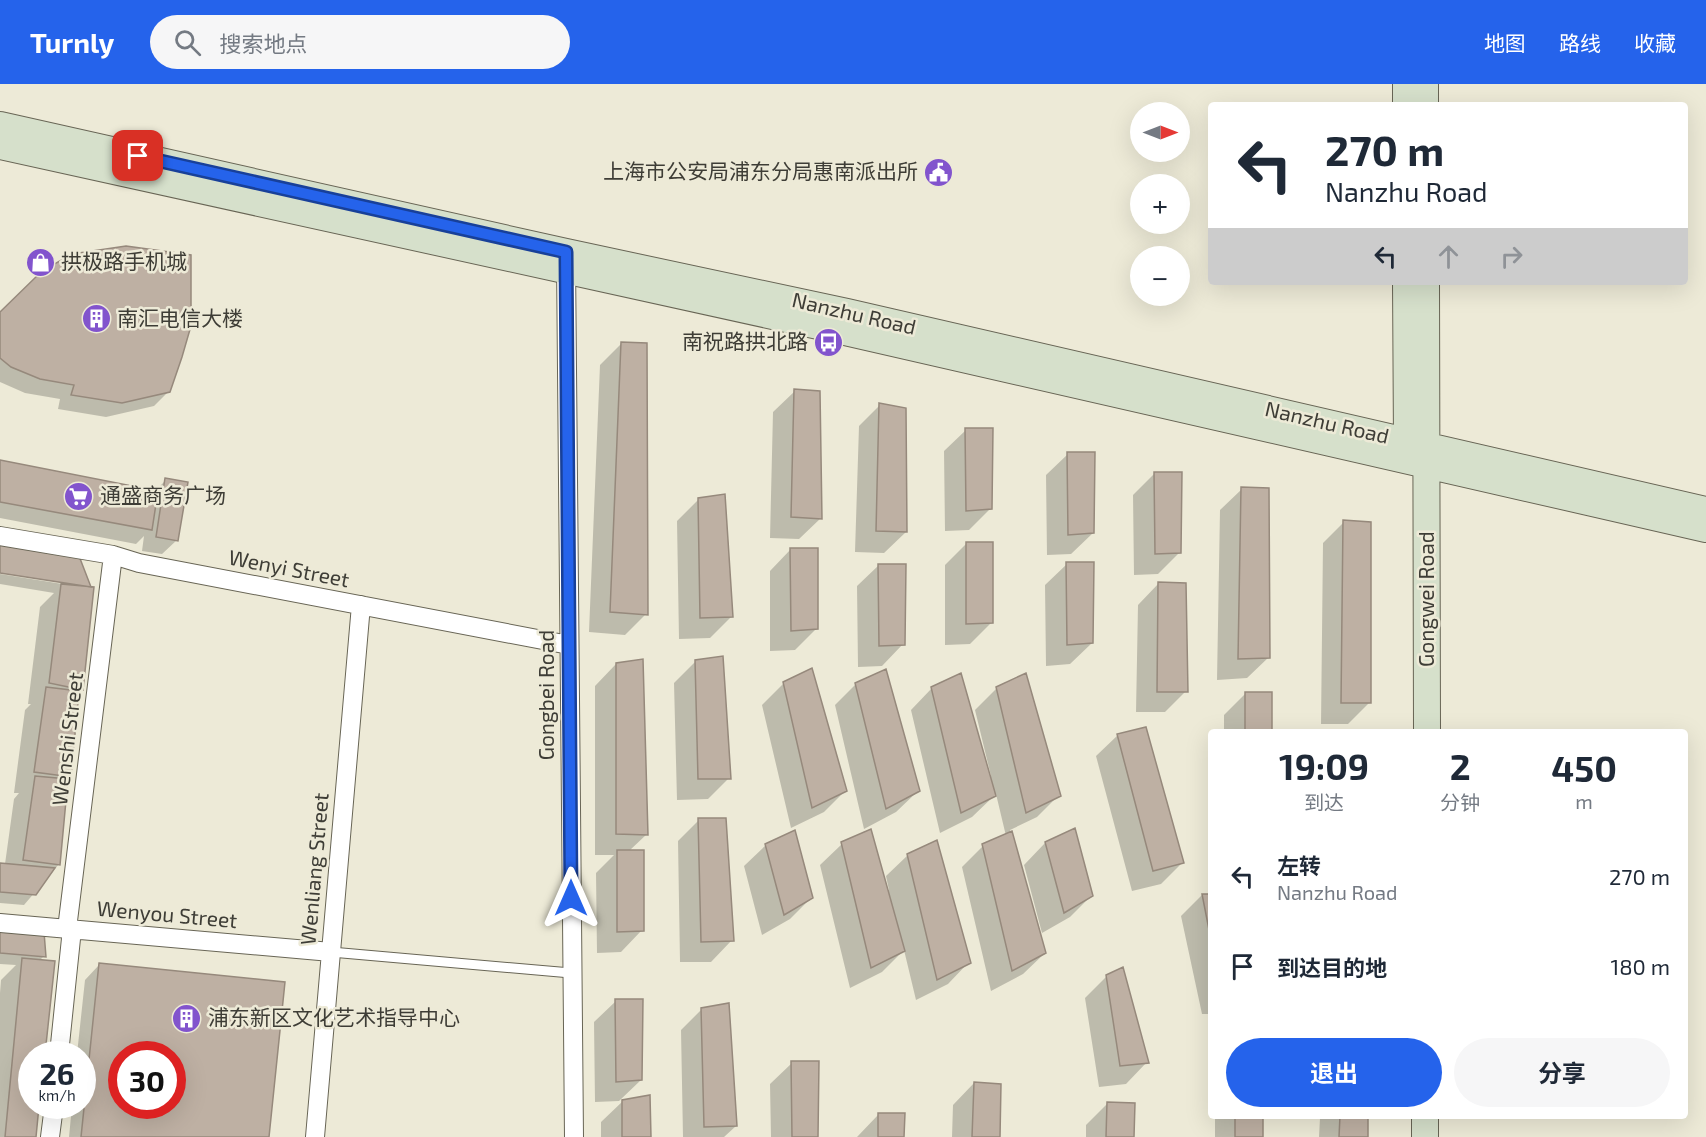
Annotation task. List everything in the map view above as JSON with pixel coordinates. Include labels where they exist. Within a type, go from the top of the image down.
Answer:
[{"type":"main road","points":[[1406,84],[1406,102]]},
{"type":"main road","points":[[1425,84],[1425,102]]},
{"type":"main road","name":"Nanzhu Road","points":[[0,125],[566,262]]},
{"type":"main road","name":"Nanzhu Road","points":[[0,146],[566,262],[847,312],[1419,451],[1706,529]]},
{"type":"main road","name":"Gongwei Road","points":[[1406,285],[1419,451],[1427,729]]},
{"type":"main road","name":"Gongwei Road","points":[[1419,451],[1426,285]]},
{"type":"main road","name":"Nanzhu Road","points":[[1419,451],[1706,510]]},
{"type":"main road","points":[[1425,1119],[1425,1137]]},
{"type":"street","name":"Gongbei Road","points":[[566,262],[574,1137]]},
{"type":"street","name":"Wenyi Street","points":[[0,536],[113,555],[139,563],[569,645]]},
{"type":"street","name":"Wenshi Street","points":[[60,1041],[70,929],[113,555]]},
{"type":"street","name":"Wenliang Street","points":[[315,1137],[361,605]]},
{"type":"street","name":"Wenyou Street","points":[[0,923],[331,952]]},
{"type":"street","points":[[50,1137],[52,1119]]},
{"type":"lane","points":[[331,952],[571,973]]},
{"type":"building","name":"南汇电信大楼","points":[[126,246],[191,255],[191,326],[170,392],[122,403],[71,395],[74,385],[40,379],[11,367],[0,358],[0,312],[42,271],[72,254]]},
{"type":"building","points":[[621,342],[647,343],[648,615],[610,612]]},
{"type":"building","points":[[794,389],[820,391],[822,519],[791,517]]},
{"type":"building","points":[[879,403],[906,408],[907,532],[876,531]]},
{"type":"building","points":[[965,428],[993,428],[992,509],[966,511]]},
{"type":"building","points":[[1067,452],[1095,452],[1094,533],[1068,535]]},
{"type":"building","name":"通盛商务广场","points":[[0,460],[158,491],[152,530],[0,502]]},
{"type":"building","points":[[1154,472],[1182,472],[1181,553],[1155,554]]},
{"type":"building","points":[[165,478],[188,482],[178,541],[156,537]]},
{"type":"building","points":[[1241,487],[1269,488],[1270,658],[1238,659]]},
{"type":"building","points":[[725,494],[733,617],[700,618],[698,498]]},
{"type":"building","points":[[1343,520],[1371,522],[1371,703],[1341,703]]},
{"type":"building","points":[[0,539],[79,556],[91,587],[0,573]]},
{"type":"building","points":[[966,542],[993,542],[993,623],[966,624]]},
{"type":"building","points":[[790,548],[818,548],[818,629],[791,631]]},
{"type":"building","points":[[1066,562],[1094,562],[1093,643],[1067,645]]},
{"type":"building","points":[[878,564],[906,564],[905,645],[879,646]]},
{"type":"building","points":[[1158,582],[1186,583],[1188,692],[1157,692]]},
{"type":"building","points":[[61,584],[94,587],[83,690],[49,683]]},
{"type":"building","points":[[723,656],[731,779],[698,779],[695,660]]},
{"type":"building","points":[[643,659],[648,835],[616,834],[616,663]]},
{"type":"building","points":[[812,668],[847,791],[812,808],[783,682]]},
{"type":"building","points":[[886,669],[920,791],[886,809],[855,683]]},
{"type":"building","points":[[961,673],[996,796],[961,813],[931,687]]},
{"type":"building","points":[[1026,673],[1061,796],[1026,813],[996,687]]},
{"type":"building","points":[[46,687],[79,691],[71,777],[34,772]]},
{"type":"building","points":[[1245,692],[1272,692],[1272,729],[1245,729]]},
{"type":"building","points":[[1146,727],[1184,863],[1153,871],[1117,734]]},
{"type":"building","points":[[35,776],[68,779],[60,865],[23,860]]},
{"type":"building","points":[[698,818],[726,818],[734,941],[701,942]]},
{"type":"building","points":[[1075,828],[1093,896],[1064,913],[1045,842]]},
{"type":"building","points":[[871,829],[905,951],[871,968],[841,842]]},
{"type":"building","points":[[795,830],[813,898],[784,915],[765,844]]},
{"type":"building","points":[[1012,831],[1046,953],[1012,971],[982,844]]},
{"type":"building","points":[[937,840],[971,963],[937,980],[907,854]]},
{"type":"building","points":[[617,850],[644,850],[644,931],[617,932]]},
{"type":"building","points":[[0,863],[55,868],[36,895],[0,892]]},
{"type":"building","points":[[1202,894],[1208,894],[1208,925]]},
{"type":"building","points":[[0,928],[44,932],[46,957],[0,953]]},
{"type":"building","points":[[22,958],[55,961],[46,1041],[18,1041],[18,1119],[38,1119],[36,1137],[5,1137]]},
{"type":"building","name":"浦东新区文化艺术指导中心","points":[[99,963],[285,982],[269,1137],[81,1137],[83,1119],[96,1119],[96,1041],[91,1041]]},
{"type":"building","points":[[1123,967],[1149,1063],[1120,1066],[1106,975]]},
{"type":"building","points":[[615,999],[643,999],[642,1080],[616,1082]]},
{"type":"building","points":[[729,1003],[737,1126],[704,1127],[701,1008]]},
{"type":"building","points":[[791,1061],[819,1061],[818,1137],[792,1137]]},
{"type":"building","points":[[974,1082],[1001,1084],[1000,1137],[972,1137]]},
{"type":"building","points":[[650,1095],[651,1137],[622,1137],[622,1100]]},
{"type":"building","points":[[1107,1102],[1135,1103],[1134,1137],[1106,1137]]},
{"type":"building","points":[[878,1113],[905,1113],[904,1137],[878,1137]]},
{"type":"building","points":[[1235,1119],[1263,1119],[1263,1137],[1235,1137]]},
{"type":"building","points":[[1340,1119],[1368,1119],[1368,1137],[1339,1137]]},
{"type":"place","name":"上海市公安局浦东分局惠南派出所","points":[[939,172]]},
{"type":"place","name":"拱极路手机城","points":[[40,262]]},
{"type":"place","name":"南汇电信大楼","points":[[96,319]]},
{"type":"place","name":"南祝路拱北路","points":[[829,342]]},
{"type":"place","name":"通盛商务广场","points":[[79,496]]},
{"type":"place","name":"浦东新区文化艺术指导中心","points":[[187,1018]]},
{"type":"route","points":[[138,156],[566,252],[571,898]]}]
